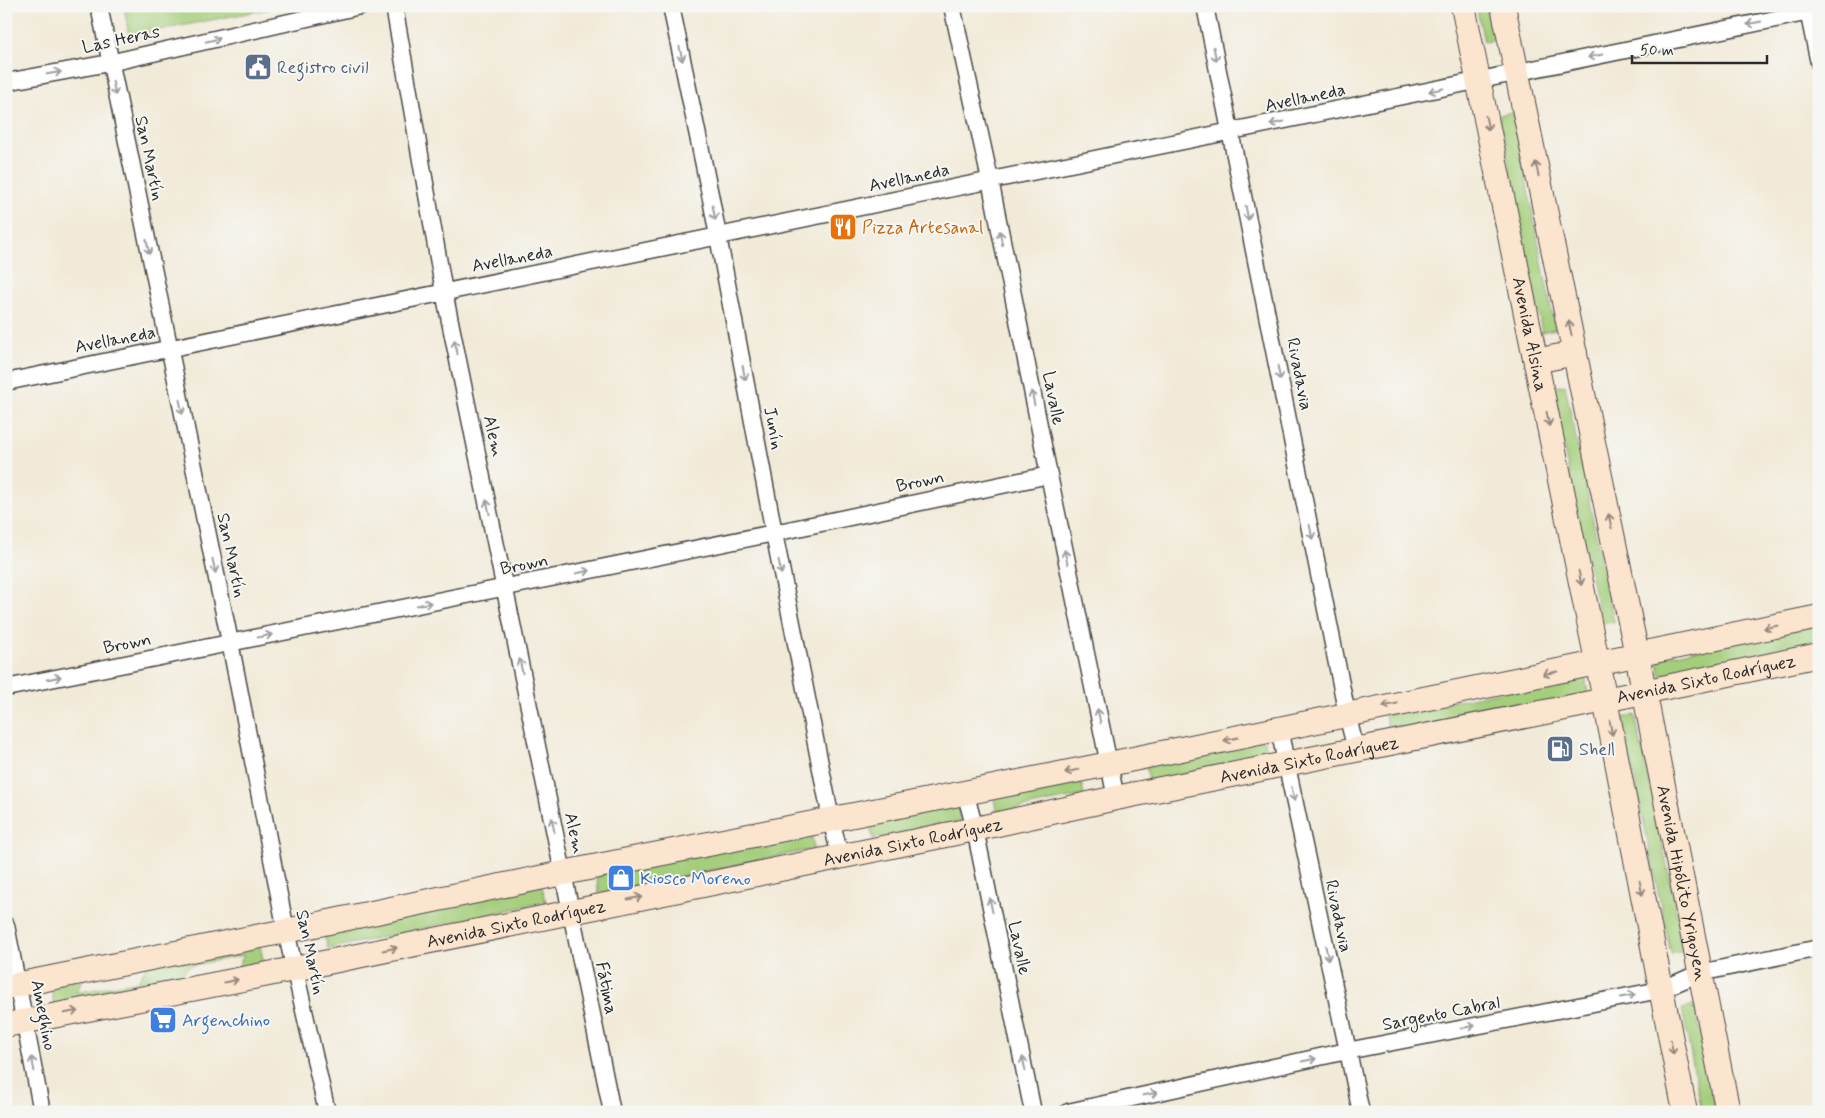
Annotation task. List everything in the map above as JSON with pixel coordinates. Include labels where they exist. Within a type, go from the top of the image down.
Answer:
[{"type":"main road","name":"Avenida Alsina","points":[[1463,6],[1597,663]]},
{"type":"main road","points":[[1503,6],[1637,655]]},
{"type":"main road","points":[[1536,361],[1575,353]]},
{"type":"main road","name":"Avenida Sixto Rodríguez","points":[[12,986],[563,873],[1110,764],[1819,618]]},
{"type":"main road","name":"Avenida Hipólito Yrigoyen","points":[[1637,655],[1728,1112]]},
{"type":"main road","name":"Avenida Sixto Rodríguez","points":[[15,1023],[294,969],[975,829],[1116,798],[1819,655]]},
{"type":"main road","points":[[1597,663],[1685,1112]]},
{"type":"street","name":"San Martín","points":[[99,6],[109,63],[230,642],[286,931],[327,1112]]},
{"type":"street","name":"Las Heras","points":[[6,82],[109,63],[360,6]]},
{"type":"street","name":"Alem","points":[[394,6],[444,292],[563,873]]},
{"type":"street","name":"Junín","points":[[671,6],[831,820],[840,856]]},
{"type":"street","name":"Lavalle","points":[[952,6],[990,180],[1116,798]]},
{"type":"street","name":"Rivadavia","points":[[1205,6],[1347,714],[1356,750]]},
{"type":"street","name":"Avellaneda","points":[[6,382],[718,238],[990,180],[1231,133],[1811,9]]},
{"type":"street","points":[[1811,9],[1819,63]]},
{"type":"street","name":"Brown","points":[[6,688],[505,588],[1049,475]]},
{"type":"street","name":"Rivadavia","points":[[1279,729],[1361,1112]]},
{"type":"street","name":"Lavalle","points":[[965,792],[975,829],[1034,1112]]},
{"type":"street","name":"Fátima","points":[[563,873],[612,1112]]},
{"type":"street","name":"Ameghino","points":[[6,926],[15,1023],[42,1112]]},
{"type":"street","name":"Sargento Cabral","points":[[1068,1112],[1347,1052],[1660,990],[1700,973],[1819,948]]},
{"type":"green space","points":[[124,6],[284,6],[129,36]]},
{"type":"green space","points":[[1476,6],[1490,6],[1497,40],[1484,42]]},
{"type":"green space","points":[[1513,112],[1555,329],[1542,332],[1499,115]]},
{"type":"green space","points":[[1565,385],[1614,622],[1601,624],[1551,388]]},
{"type":"green space","points":[[1819,625],[1819,644],[1661,676],[1657,658]]},
{"type":"green space","points":[[1585,675],[1588,694],[1389,733],[1385,715]]},
{"type":"green space","points":[[1635,715],[1685,951],[1671,954],[1622,718]]},
{"type":"green space","points":[[1264,738],[1268,757],[1149,781],[1145,762]]},
{"type":"green space","points":[[1080,776],[1084,795],[997,813],[993,795]]},
{"type":"green space","points":[[957,802],[960,821],[873,839],[869,821]]},
{"type":"green space","points":[[811,831],[814,849],[599,893],[596,874]]},
{"type":"green space","points":[[541,883],[546,902],[328,949],[323,930]]},
{"type":"green space","points":[[259,942],[264,963],[237,969],[244,955],[189,966],[177,981],[54,1006],[51,985],[84,978],[76,993],[138,981],[147,965]]},
{"type":"green space","points":[[1695,1006],[1716,1112],[1702,1112],[1682,1009]]},
{"type":"place","name":"Registro civil","points":[[258,67]]},
{"type":"place","name":"Pizza Artesanal","points":[[843,227]]},
{"type":"place","name":"Shell","points":[[1560,749]]},
{"type":"place","name":"Kiosco Moreno","points":[[621,878]]},
{"type":"place","name":"Argenchino","points":[[163,1020]]}]
